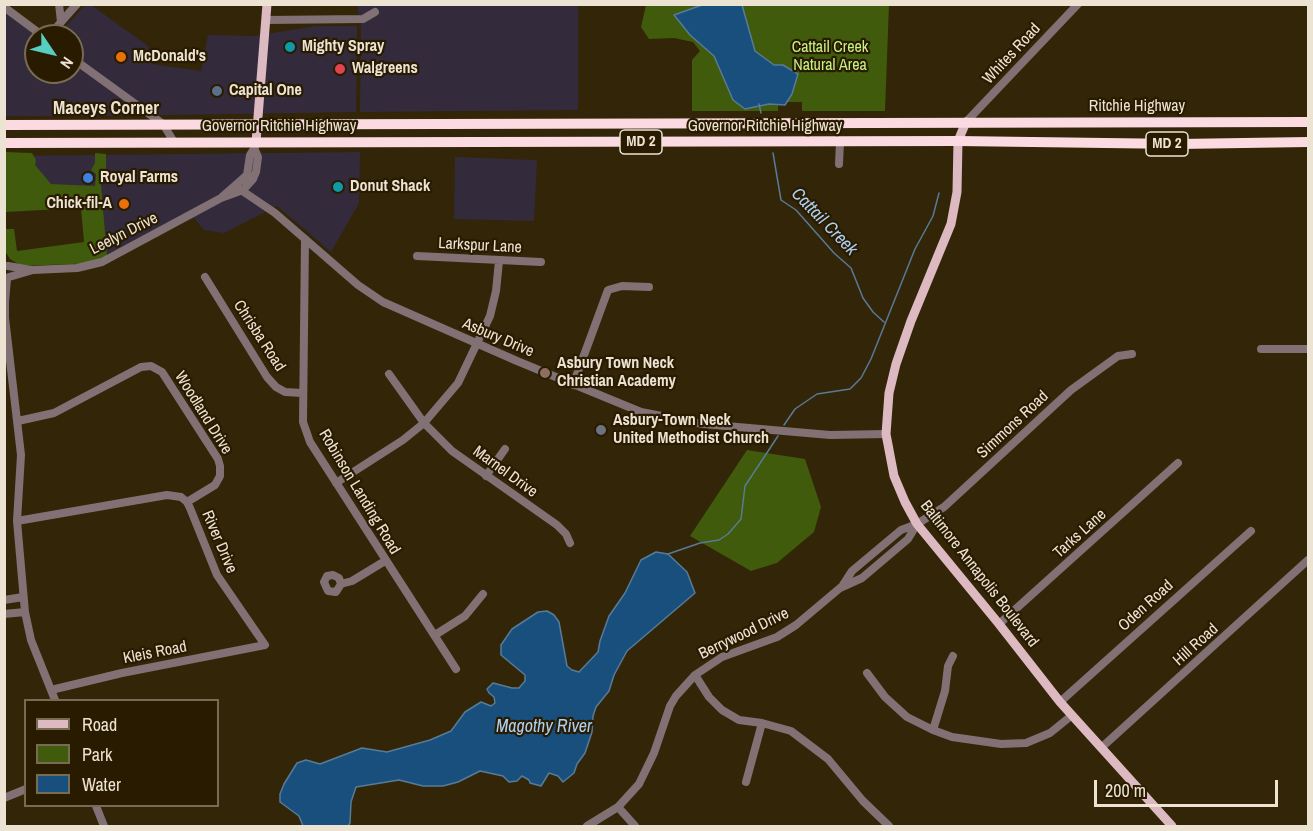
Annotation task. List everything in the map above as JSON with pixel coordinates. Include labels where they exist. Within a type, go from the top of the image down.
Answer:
[{"type":"highway","name":"Ritchie Highway","points":[[966,122],[1308,122]]},
{"type":"highway","name":"Governor Ritchie Highway","points":[[4,125],[966,122]]},
{"type":"highway","name":"Governor Ritchie Highway","points":[[4,143],[174,142],[255,146],[958,141],[1179,144],[1308,142]]},
{"type":"main road","points":[[255,146],[267,4]]},
{"type":"main road","name":"Baltimore Annapolis Boulevard","points":[[966,122],[958,141],[957,192],[954,213],[948,234],[911,321],[889,393],[886,434],[894,476],[917,524],[1059,702],[1172,826]]},
{"type":"street","points":[[59,4],[61,22]]},
{"type":"street","points":[[61,22],[77,4]]},
{"type":"street","name":"Whites Road","points":[[966,122],[1078,4]]},
{"type":"street","points":[[4,7],[27,24]]},
{"type":"street","points":[[266,20],[363,19],[375,12]]},
{"type":"street","points":[[84,67],[163,124],[174,142]]},
{"type":"street","points":[[839,164],[840,142]]},
{"type":"street","points":[[243,190],[256,172],[258,157],[255,146]]},
{"type":"street","name":"Leelyn Drive","points":[[221,198],[247,175],[250,155],[255,146]]},
{"type":"street","name":"Asbury Drive","points":[[235,186],[275,213],[358,285],[383,302],[573,385],[641,412],[703,424],[830,435],[886,434]]},
{"type":"street","name":"Leelyn Drive","points":[[7,279],[33,270],[77,268],[102,262],[221,198],[243,190]]},
{"type":"street","name":"Robinson Landing Road","points":[[305,239],[302,393],[303,422],[310,442],[456,669]]},
{"type":"street","name":"Larkspur Lane","points":[[417,256],[541,262]]},
{"type":"street","points":[[336,483],[403,440],[424,423],[458,383],[490,316],[496,291],[499,261]]},
{"type":"street","points":[[6,263],[11,271],[7,279],[5,318],[18,421],[21,467],[17,521],[23,597],[31,640],[55,699]]},
{"type":"street","name":"Leelyn Drive","points":[[6,263],[33,270]]},
{"type":"street","name":"Chrisba Road","points":[[205,277],[267,377],[276,387],[285,392],[302,393]]},
{"type":"street","points":[[573,385],[608,290],[622,286],[649,287]]},
{"type":"street","points":[[1260,349],[1308,350]]},
{"type":"street","name":"Simmons Road","points":[[917,524],[944,507],[1071,390],[1118,356],[1132,354]]},
{"type":"street","name":"Woodland Drive","points":[[18,421],[54,414],[141,366],[151,366],[162,372],[218,459],[220,466],[220,476],[215,485],[187,502]]},
{"type":"street","name":"Marnel Drive","points":[[389,374],[424,423],[452,451],[557,525],[566,534],[570,543]]},
{"type":"street","points":[[486,476],[505,449]]},
{"type":"street","name":"Tarks Lane","points":[[999,624],[1178,463]]},
{"type":"street","name":"River Drive","points":[[17,521],[167,495],[181,497],[187,502],[217,575],[265,645]]},
{"type":"street","name":"Berrywood Drive","points":[[587,826],[618,807],[639,784],[654,753],[670,706],[695,675],[722,657],[777,637],[796,625],[842,586],[852,571],[901,530],[917,524]]},
{"type":"street","name":"Oden Road","points":[[1059,702],[1251,531]]},
{"type":"street","name":"Hill Road","points":[[1101,748],[1308,560]]},
{"type":"street","points":[[341,584],[352,581],[385,561]]},
{"type":"street","points":[[435,635],[465,616],[483,594]]},
{"type":"street","points":[[4,600],[23,597]]},
{"type":"street","points":[[4,614],[25,612]]},
{"type":"street","name":"Kleis Road","points":[[51,690],[122,673],[265,645]]},
{"type":"street","points":[[933,730],[945,691],[948,666],[953,656]]},
{"type":"street","points":[[867,673],[899,710],[915,722],[952,737],[990,743],[1026,743],[1050,734],[1071,716]]},
{"type":"street","points":[[695,675],[709,697],[722,710],[738,720],[762,723],[790,731],[828,759],[863,801],[889,826]]},
{"type":"street","points":[[746,782],[762,723]]},
{"type":"street","points":[[4,798],[24,790]]},
{"type":"street","points":[[96,807],[104,826]]},
{"type":"street","points":[[618,807],[634,826]]},
{"type":"shaded area","points":[[357,4],[578,5],[578,110],[360,112],[361,28]]},
{"type":"shaded area","points":[[85,5],[91,5],[148,46],[152,64],[201,71],[208,35],[254,36],[316,26],[357,26],[356,112],[5,116],[4,7],[32,24],[24,24],[24,84],[84,84],[84,24],[68,24]]},
{"type":"shaded area","points":[[360,152],[359,203],[331,252],[277,206],[224,233],[204,230],[194,218],[104,255],[99,190],[5,189],[5,156]]},
{"type":"shaded area","points":[[455,157],[537,160],[534,221],[454,219]]},
{"type":"green space","name":"Cattail Creek Natural Area","points":[[646,5],[889,5],[885,111],[802,111],[802,102],[778,102],[778,111],[692,111],[692,60],[700,51],[693,42],[674,38],[649,39],[641,27]]},
{"type":"green space","points":[[5,152],[32,153],[36,160],[35,165],[51,184],[95,186],[96,174],[91,170],[95,163],[95,153],[106,154],[106,173],[100,173],[107,256],[98,263],[21,266],[10,259],[5,251],[4,229],[14,229],[17,251],[84,242],[81,208],[5,212]]},
{"type":"green space","points":[[747,450],[805,459],[821,507],[814,532],[777,563],[751,571],[690,536]]},
{"type":"water","points":[[702,5],[742,5],[755,51],[774,65],[783,65],[798,74],[792,94],[785,105],[769,104],[745,109],[733,100],[714,56],[690,35],[674,15]]},
{"type":"water","name":"Magothy River","points":[[656,552],[668,554],[687,572],[695,593],[627,651],[614,675],[609,691],[596,707],[592,732],[585,753],[574,773],[563,782],[558,776],[549,773],[541,786],[530,783],[522,776],[517,781],[509,782],[503,776],[480,771],[458,782],[443,786],[423,786],[399,780],[356,787],[351,802],[348,826],[303,826],[299,816],[280,802],[284,784],[297,763],[306,760],[320,764],[362,748],[387,752],[430,740],[451,731],[465,712],[481,702],[491,706],[495,703],[494,697],[487,689],[493,683],[519,688],[525,681],[525,675],[501,655],[501,645],[512,629],[538,612],[547,611],[559,622],[567,666],[579,672],[598,652],[609,616],[625,593],[641,560]]},
{"type":"waterway","name":"Cattail Creek","points":[[759,104],[761,113]]},
{"type":"waterway","name":"Cattail Creek","points":[[773,153],[781,200],[796,210],[834,253],[851,268],[863,298],[884,322]]},
{"type":"waterway","name":"Cattail Creek","points":[[784,425],[795,409],[817,394],[850,389],[861,378],[871,359],[915,249],[933,216],[939,193]]},
{"type":"waterway","name":"Cattail Creek","points":[[668,554],[700,543],[719,540],[728,534],[741,519],[745,486],[778,436]]},
{"type":"place","name":"Mighty Spray","points":[[290,47]]},
{"type":"place","name":"McDonald's","points":[[121,57]]},
{"type":"place","name":"Walgreens","points":[[340,69]]},
{"type":"place","name":"Capital One","points":[[217,91]]},
{"type":"place","name":"Royal Farms","points":[[88,178]]},
{"type":"place","name":"Donut Shack","points":[[338,187]]},
{"type":"place","name":"Chick-fil-A","points":[[124,204]]},
{"type":"place","name":"Asbury Town Neck Christian Academy","points":[[545,373]]},
{"type":"place","name":"Asbury-Town Neck United Methodist Church","points":[[601,430]]},
{"type":"district","name":"Maceys Corner","points":[[106,109]]}]
